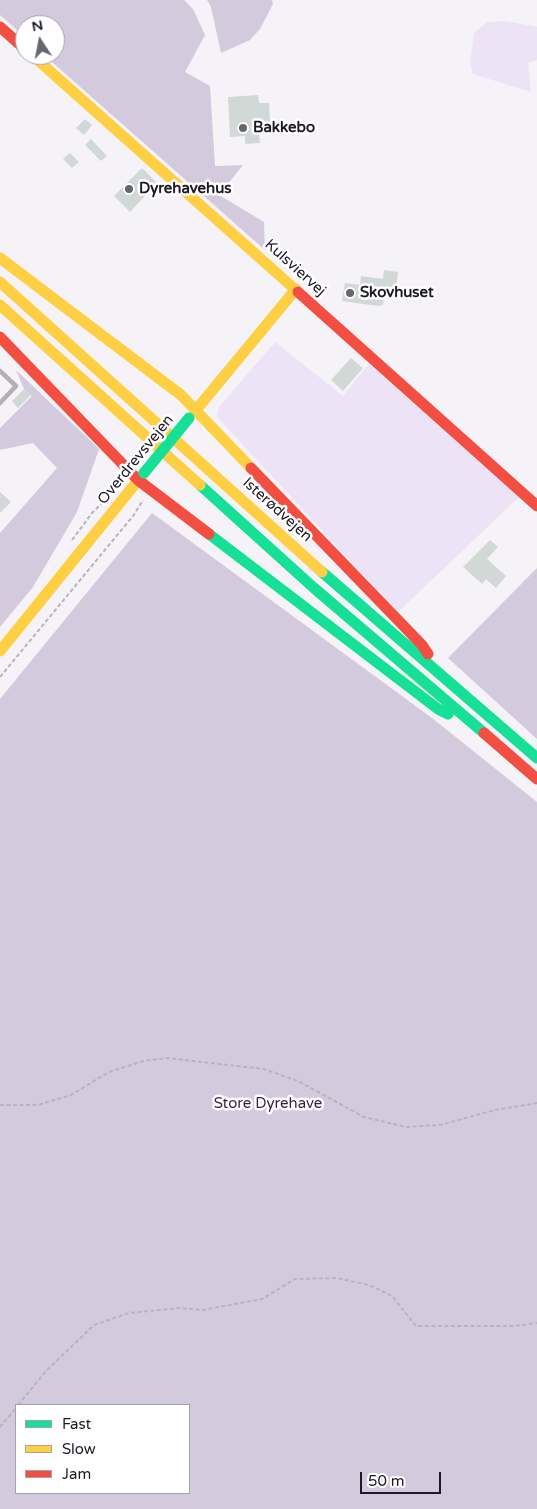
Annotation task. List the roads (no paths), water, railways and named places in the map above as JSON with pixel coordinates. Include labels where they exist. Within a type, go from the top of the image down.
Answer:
[{"type":"main road","points":[[0,27],[15,40]]},
{"type":"main road","name":"Kulsviervej","points":[[43,65],[537,506]]},
{"type":"main road","points":[[0,258],[181,395],[193,414],[422,645],[440,674]]},
{"type":"main road","name":"Isterødvejen","points":[[0,282],[537,758]]},
{"type":"main road","name":"Overdrevsvejen","points":[[0,651],[296,289]]},
{"type":"main road","points":[[0,305],[314,588],[537,779]]},
{"type":"main road","points":[[0,337],[141,477],[148,488],[438,709],[478,729]]},
{"type":"lane","points":[[0,371],[16,386],[0,402]]},
{"type":"place","name":"Bakkebo","points":[[243,128]]},
{"type":"place","name":"Dyrehavehus","points":[[129,189]]},
{"type":"place","name":"Skovhuset","points":[[350,293]]},
{"type":"park label","name":"Store Dyrehave","points":[[268,1104]]}]
